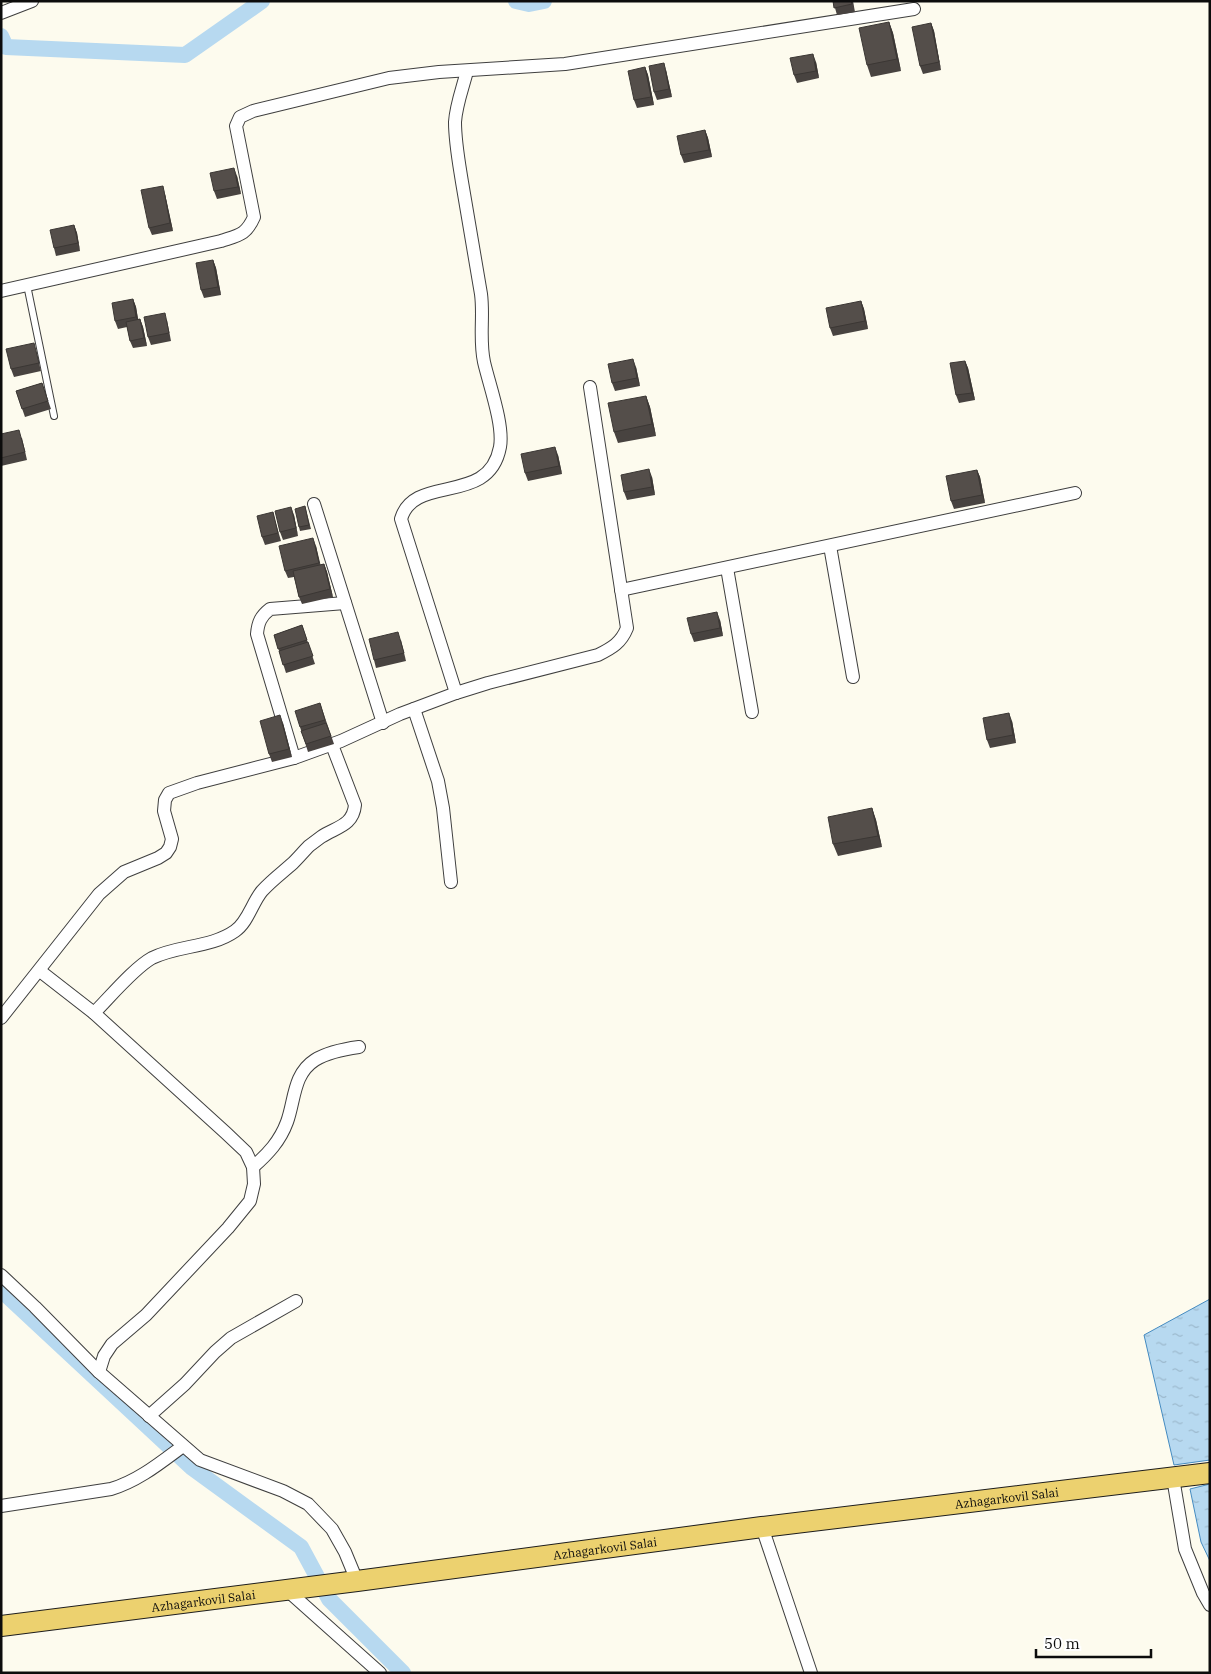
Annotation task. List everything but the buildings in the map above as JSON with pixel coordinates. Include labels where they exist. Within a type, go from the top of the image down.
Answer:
[{"type":"main road","name":"Azhagarkovil Salai","points":[[1,1626],[337,1584],[762,1527],[1210,1473]]},
{"type":"street","points":[[1,12],[32,1]]},
{"type":"street","points":[[1,292],[221,241],[249,229],[254,218],[236,126],[240,117],[253,111],[389,78],[565,64],[914,9]]},
{"type":"street","points":[[456,692],[402,519],[404,509],[414,500],[428,493],[470,484],[487,473],[496,462],[501,444],[496,410],[484,361],[482,344],[483,311],[458,156],[455,123],[457,105],[467,71]]},
{"type":"street","points":[[1,1018],[99,894],[124,872],[166,854],[172,839],[164,810],[165,800],[169,793],[197,783],[294,758],[332,745],[456,692],[598,655],[613,648],[623,638],[627,628],[590,387]]},
{"type":"street","points":[[621,590],[1075,493]]},
{"type":"street","points":[[314,504],[382,723]]},
{"type":"street","points":[[830,546],[853,677]]},
{"type":"street","points":[[726,568],[752,712]]},
{"type":"street","points":[[294,758],[257,634],[258,624],[262,615],[270,609],[345,603]]},
{"type":"street","points":[[414,709],[438,781],[443,808],[450,882]]},
{"type":"street","points":[[94,1012],[139,968],[151,959],[166,953],[224,938],[237,930],[262,891],[307,848],[322,836],[350,819],[354,813],[355,805],[332,745]]},
{"type":"street","points":[[40,971],[94,1012],[226,1133],[246,1152],[252,1167],[254,1184],[250,1200],[228,1228],[146,1315],[112,1344],[104,1356],[99,1372]]},
{"type":"street","points":[[252,1167],[269,1153],[277,1142],[287,1121],[293,1094],[301,1074],[314,1061],[334,1051],[358,1046]]},
{"type":"street","points":[[1,1275],[99,1372],[149,1416],[180,1447],[200,1460],[283,1492],[308,1504],[332,1529],[345,1552],[357,1581]]},
{"type":"street","points":[[149,1416],[185,1384],[231,1338],[296,1301]]},
{"type":"street","points":[[1,1506],[111,1489],[137,1478],[180,1447]]},
{"type":"street","points":[[1173,1478],[1185,1549],[1203,1593],[1210,1605]]},
{"type":"street","points":[[762,1527],[811,1673]]},
{"type":"street","points":[[287,1590],[380,1673]]},
{"type":"lane","points":[[26,285],[54,416]]},
{"type":"water","points":[[1210,1299],[1210,1460],[1174,1465],[1144,1335]]},
{"type":"water","points":[[1210,1484],[1210,1561],[1201,1542],[1190,1489]]},
{"type":"waterway","points":[[1,36],[6,47],[185,55],[262,1]]},
{"type":"waterway","points":[[516,1],[529,4],[544,1]]},
{"type":"waterway","points":[[1,1290],[191,1467],[301,1547],[329,1599],[403,1673]]}]
